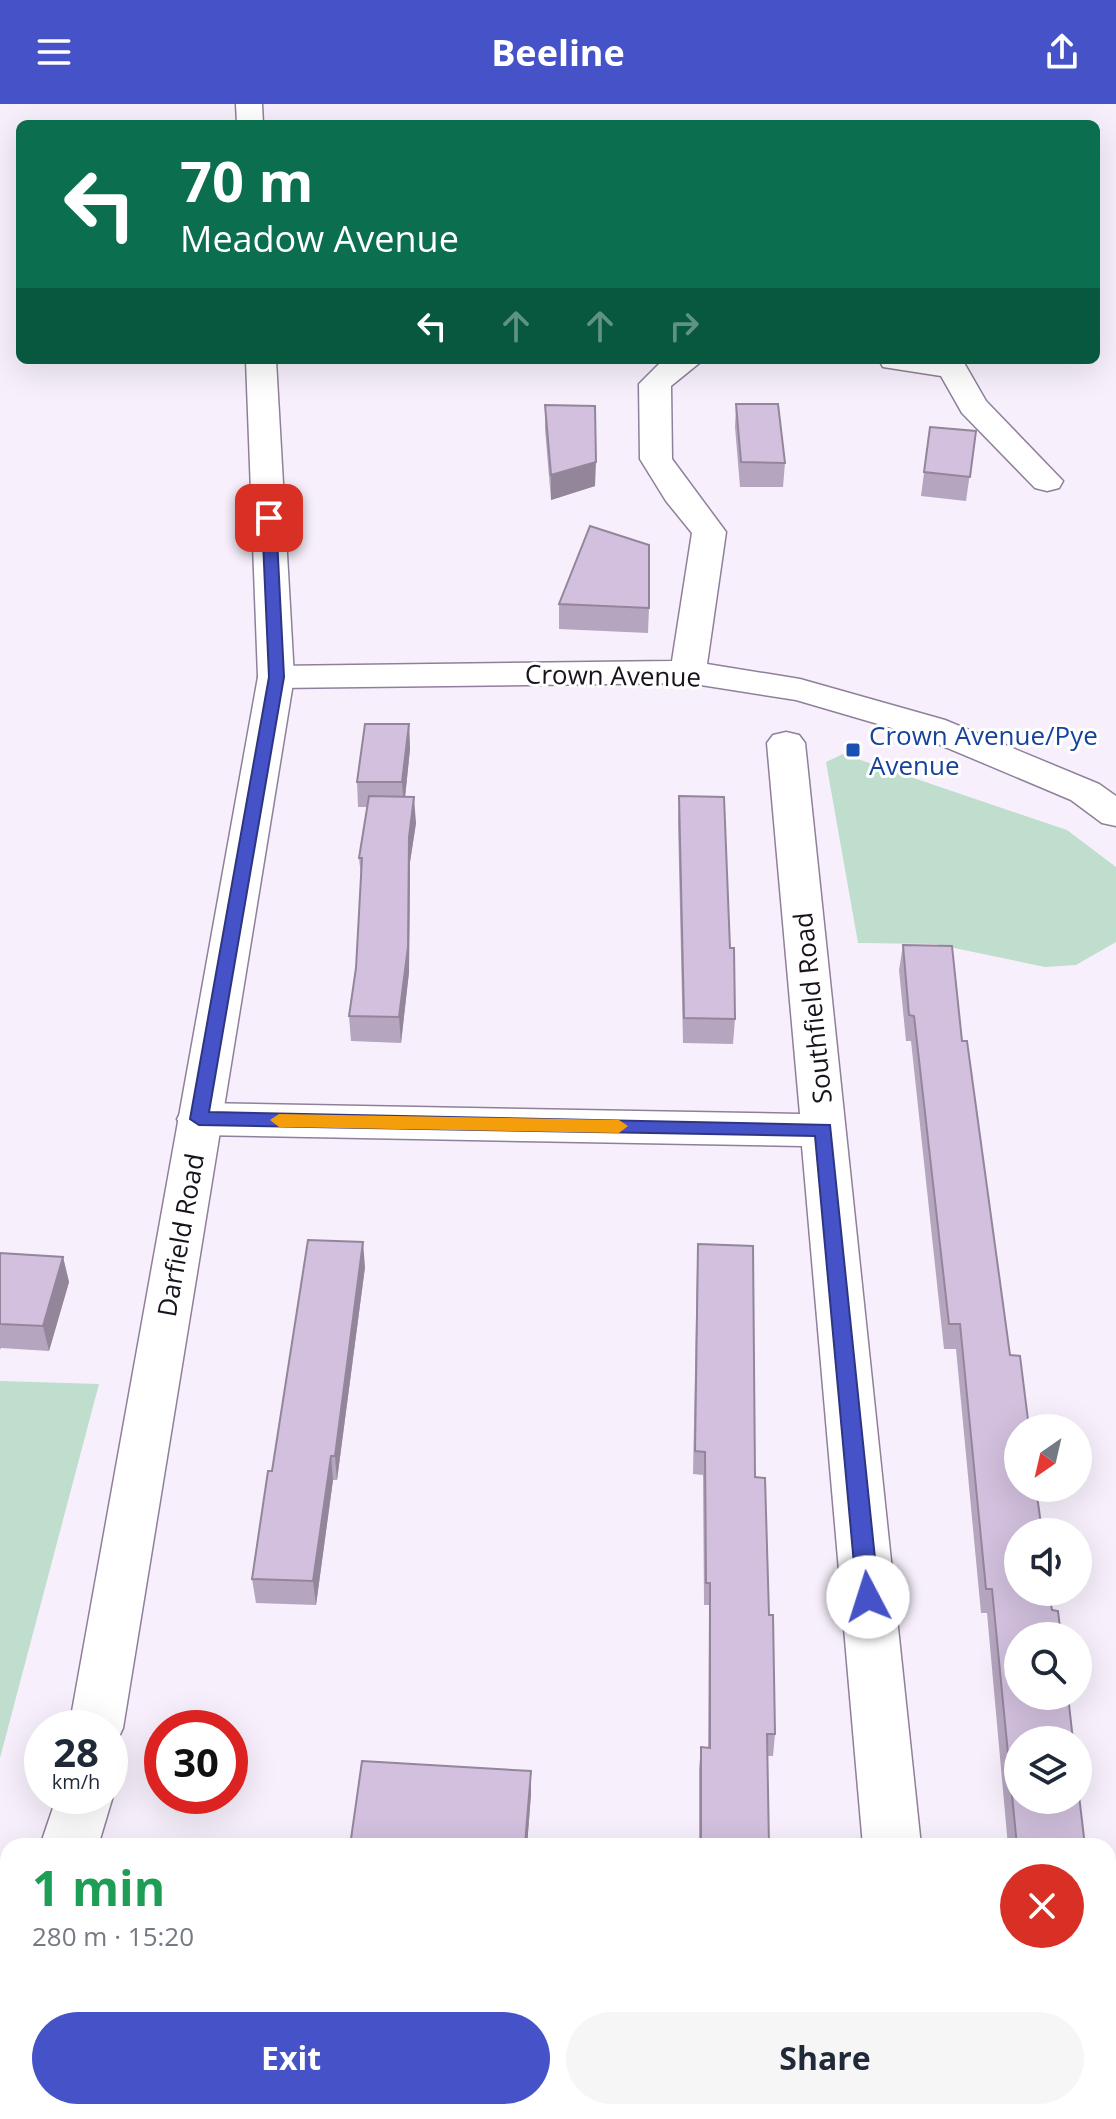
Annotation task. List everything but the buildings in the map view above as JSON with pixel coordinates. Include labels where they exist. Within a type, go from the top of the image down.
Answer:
[{"type":"street","name":"Darfield Road","points":[[99,1710],[276,677],[261,364]]},
{"type":"street","points":[[677,364],[655,384],[656,459],[678,494],[709,532],[688,672]]},
{"type":"street","points":[[923,364],[952,368],[973,406],[1047,481]]},
{"type":"street","name":"Crown Avenue","points":[[276,677],[688,672],[800,690],[932,728],[1085,792],[1116,814]]},
{"type":"street","name":"Southfield Road","points":[[786,743],[891,1838]]},
{"type":"street","points":[[1085,792],[1116,768]]},
{"type":"street","points":[[199,1119],[824,1130]]},
{"type":"street","points":[[72,1838],[79,1814]]},
{"type":"green space","points":[[843,754],[1067,830],[1116,867],[1116,942],[1076,965],[1045,967],[935,944],[858,943],[826,762]]},
{"type":"green space","points":[[0,1381],[99,1384],[0,1758]]},
{"type":"slow traffic","points":[[279,1120],[619,1126]]},
{"type":"place","name":"Crown Avenue/Pye Avenue","points":[[853,750]]},
{"type":"route","points":[[269,518],[276,677],[199,1119],[824,1130],[868,1597]]}]
